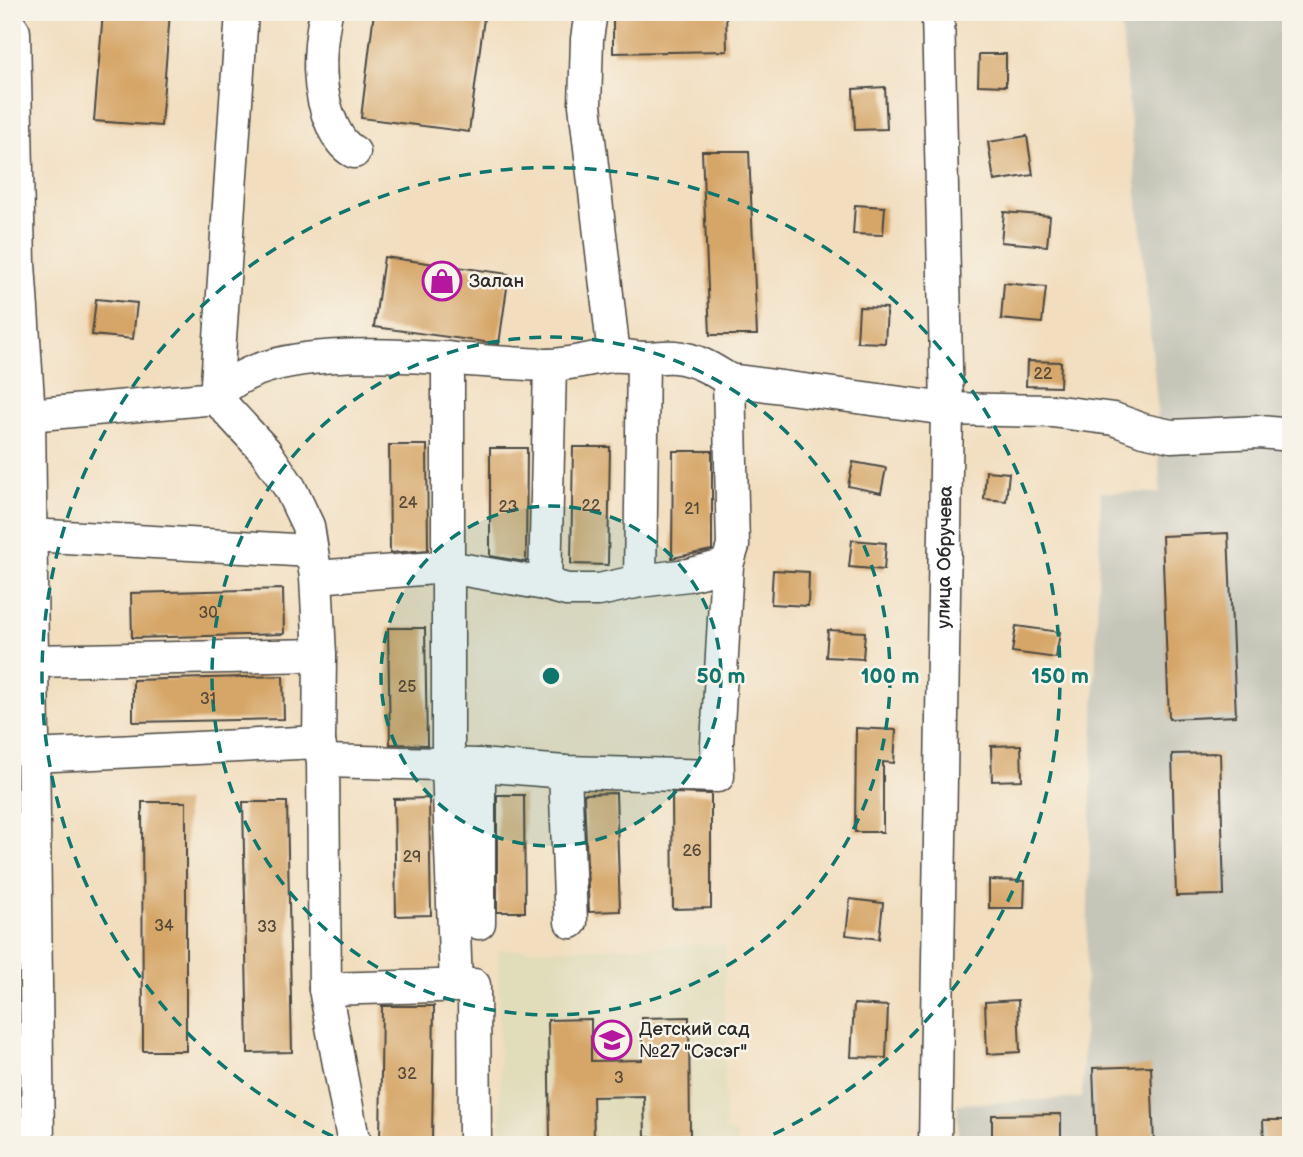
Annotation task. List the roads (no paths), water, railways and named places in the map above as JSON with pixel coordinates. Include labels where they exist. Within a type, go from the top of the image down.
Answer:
[{"type":"street","points":[[242,12],[216,398],[265,451],[290,488],[308,526],[320,655],[325,989],[353,1139],[357,1145]]},
{"type":"street","points":[[326,12],[319,72],[321,92],[338,138],[354,152]]},
{"type":"street","points":[[591,12],[584,105],[629,356],[640,581]]},
{"type":"street","name":"улица Обручева","points":[[935,1145],[947,409],[938,12]]},
{"type":"street","points":[[12,29],[16,291],[29,415],[38,1145]]},
{"type":"street","points":[[29,415],[216,398],[224,388],[248,374],[287,361],[338,355],[448,358],[550,365],[629,356],[676,357],[703,364],[729,380],[947,409],[1052,411],[1114,419],[1143,430],[1171,436],[1260,432],[1291,435]]},
{"type":"street","points":[[448,358],[448,765],[456,986]]},
{"type":"street","points":[[545,584],[550,365]]},
{"type":"street","points":[[33,756],[321,751],[448,765],[565,772],[718,776],[717,744],[727,565],[733,546],[729,380]]},
{"type":"street","points":[[30,535],[313,564],[448,567],[567,590],[599,590],[688,575],[727,565]]},
{"type":"street","points":[[32,661],[320,655]]},
{"type":"street","points":[[479,765],[479,923]]},
{"type":"street","points":[[565,772],[571,922]]},
{"type":"street","points":[[325,989],[474,985],[475,1145]]},
{"type":"place","name":"Залан","points":[[442,281]]},
{"type":"place","name":"Детский сад №27 \"Сэсэг\"","points":[[612,1040]]}]
